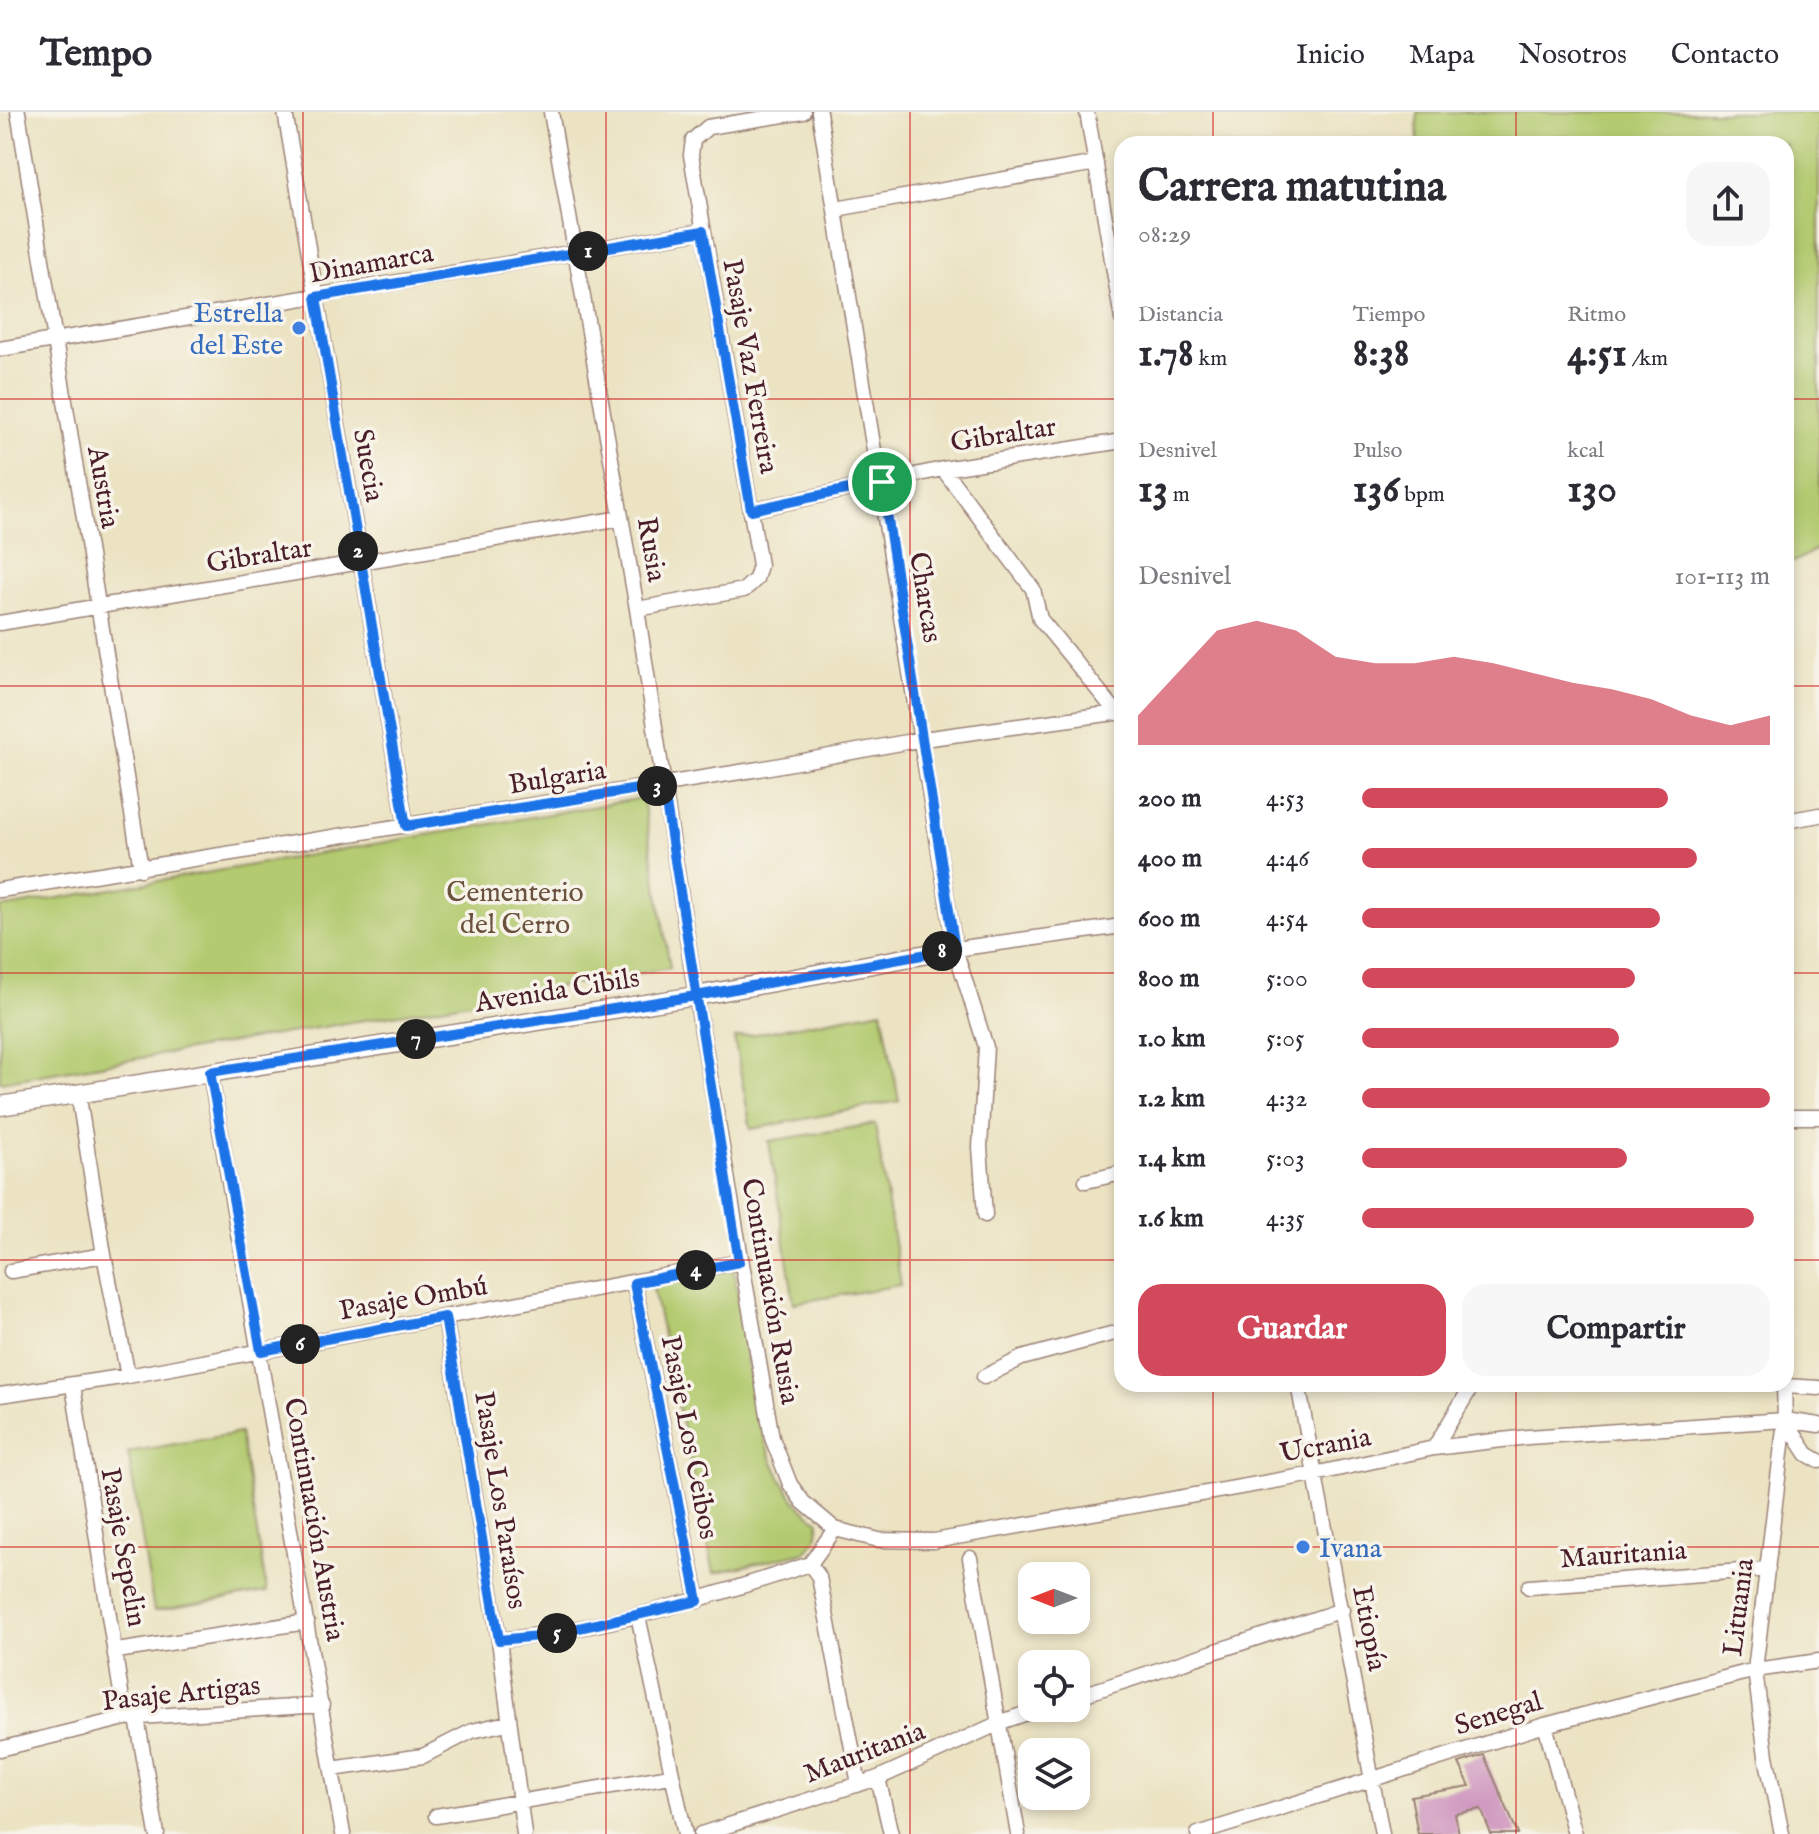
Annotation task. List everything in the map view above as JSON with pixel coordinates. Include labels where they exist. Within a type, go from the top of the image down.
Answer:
[{"type":"street","name":"Austria","points":[[18,112],[141,869]]},
{"type":"street","name":"Suecia","points":[[285,112],[406,826]]},
{"type":"street","name":"Rusia","points":[[551,112],[637,609],[696,996]]},
{"type":"street","name":"Pasaje Vaz Ferreira","points":[[637,609],[744,590],[753,584],[760,565],[691,155],[693,140],[708,127],[803,112]]},
{"type":"street","name":"Charcas","points":[[819,112],[882,482],[955,949],[986,1047],[980,1147],[985,1215]]},
{"type":"street","points":[[1087,112],[1114,271]]},
{"type":"street","points":[[836,209],[1096,163]]},
{"type":"street","name":"Dinamarca","points":[[0,349],[703,231]]},
{"type":"street","name":"Gibraltar","points":[[751,510],[943,469],[1114,442]]},
{"type":"street","points":[[943,469],[1033,589],[1040,619],[1114,706]]},
{"type":"street","name":"Gibraltar","points":[[0,623],[621,518]]},
{"type":"street","name":"Bulgaria","points":[[0,890],[663,785],[923,739],[1114,713]]},
{"type":"street","points":[[1794,820],[1819,815]]},
{"type":"street","name":"Avenida Cibils","points":[[0,1106],[696,996],[955,949],[1114,927]]},
{"type":"street","name":"Continuación Rusia","points":[[696,996],[739,1262],[778,1460],[803,1502],[835,1529],[879,1540]]},
{"type":"street","name":"Continuación Austria","points":[[210,1072],[343,1834]]},
{"type":"street","points":[[78,1092],[104,1255],[128,1376]]},
{"type":"street","points":[[1794,1117],[1819,1117]]},
{"type":"street","points":[[1086,1181],[1114,1175]]},
{"type":"street","points":[[11,1271],[104,1255]]},
{"type":"street","name":"Pasaje Ombú","points":[[0,1395],[73,1386],[739,1262]]},
{"type":"street","name":"Pasaje Los Ceibos","points":[[634,1283],[698,1601]]},
{"type":"street","name":"Pasaje Los Paraísos","points":[[445,1317],[499,1640],[507,1723],[524,1834]]},
{"type":"street","points":[[984,1377],[1022,1358],[1114,1333]]},
{"type":"street","name":"Pasaje Sepelin","points":[[73,1386],[117,1651],[157,1834]]},
{"type":"street","points":[[1794,1386],[1819,1388]]},
{"type":"street","name":"Etiopía","points":[[1299,1392],[1382,1834]]},
{"type":"street","points":[[1434,1448],[1468,1392]]},
{"type":"street","name":"Lituania","points":[[1782,1834],[1766,1756],[1755,1670],[1785,1420],[1784,1392]]},
{"type":"street","points":[[1785,1420],[1807,1454],[1819,1461]]},
{"type":"street","name":"Ucrania","points":[[879,1540],[903,1542],[966,1536],[1314,1474],[1434,1448],[1528,1437],[1785,1420],[1819,1425]]},
{"type":"street","points":[[499,1640],[548,1635],[638,1616],[698,1601],[810,1564],[835,1529]]},
{"type":"street","points":[[970,1558],[1018,1834]]},
{"type":"street","points":[[810,1564],[819,1577],[859,1784]]},
{"type":"street","name":"Mauritania","points":[[1529,1587],[1768,1569]]},
{"type":"street","points":[[1090,1692],[1342,1610]]},
{"type":"street","points":[[638,1616],[670,1776],[685,1834]]},
{"type":"street","points":[[117,1651],[307,1622]]},
{"type":"street","name":"Senegal","points":[[1198,1834],[1545,1725],[1755,1670],[1819,1661]]},
{"type":"street","name":"Pasaje Artigas","points":[[0,1749],[131,1718],[322,1705]]},
{"type":"street","name":"Mauritania","points":[[701,1834],[878,1778],[1018,1717]]},
{"type":"street","points":[[332,1769],[423,1756],[472,1731],[507,1723]]},
{"type":"street","points":[[1545,1725],[1575,1834]]},
{"type":"street","points":[[436,1816],[670,1776]]},
{"type":"street","points":[[878,1778],[891,1834]]},
{"type":"green space","points":[[1417,112],[1819,112],[1819,548],[1794,562],[1794,136],[1418,136]]},
{"type":"green space","name":"Cementerio del Cerro","points":[[643,798],[670,968],[0,1082],[0,908]]},
{"type":"green space","points":[[882,1010],[899,1101],[751,1129],[734,1038]]},
{"type":"green space","points":[[875,1124],[901,1285],[794,1303],[769,1141]]},
{"type":"green space","points":[[733,1264],[748,1367],[765,1442],[796,1502],[819,1521],[816,1539],[805,1552],[714,1573],[651,1279]]},
{"type":"green space","points":[[240,1433],[267,1592],[154,1611],[128,1452]]},
{"type":"building","points":[[1484,1755],[1518,1834],[1491,1834],[1481,1809],[1455,1814],[1459,1834],[1418,1834],[1411,1796],[1470,1786],[1459,1763]]},
{"type":"place","name":"Estrella del Este","points":[[299,328]]},
{"type":"place","name":"Ivana","points":[[1303,1547]]},
{"type":"route","points":[[882,482],[751,510],[703,231],[316,297],[406,826],[663,785],[696,996],[739,1262],[634,1283],[698,1601],[548,1635],[499,1640],[445,1317],[261,1351],[210,1072],[696,996],[955,949],[882,482]]}]
